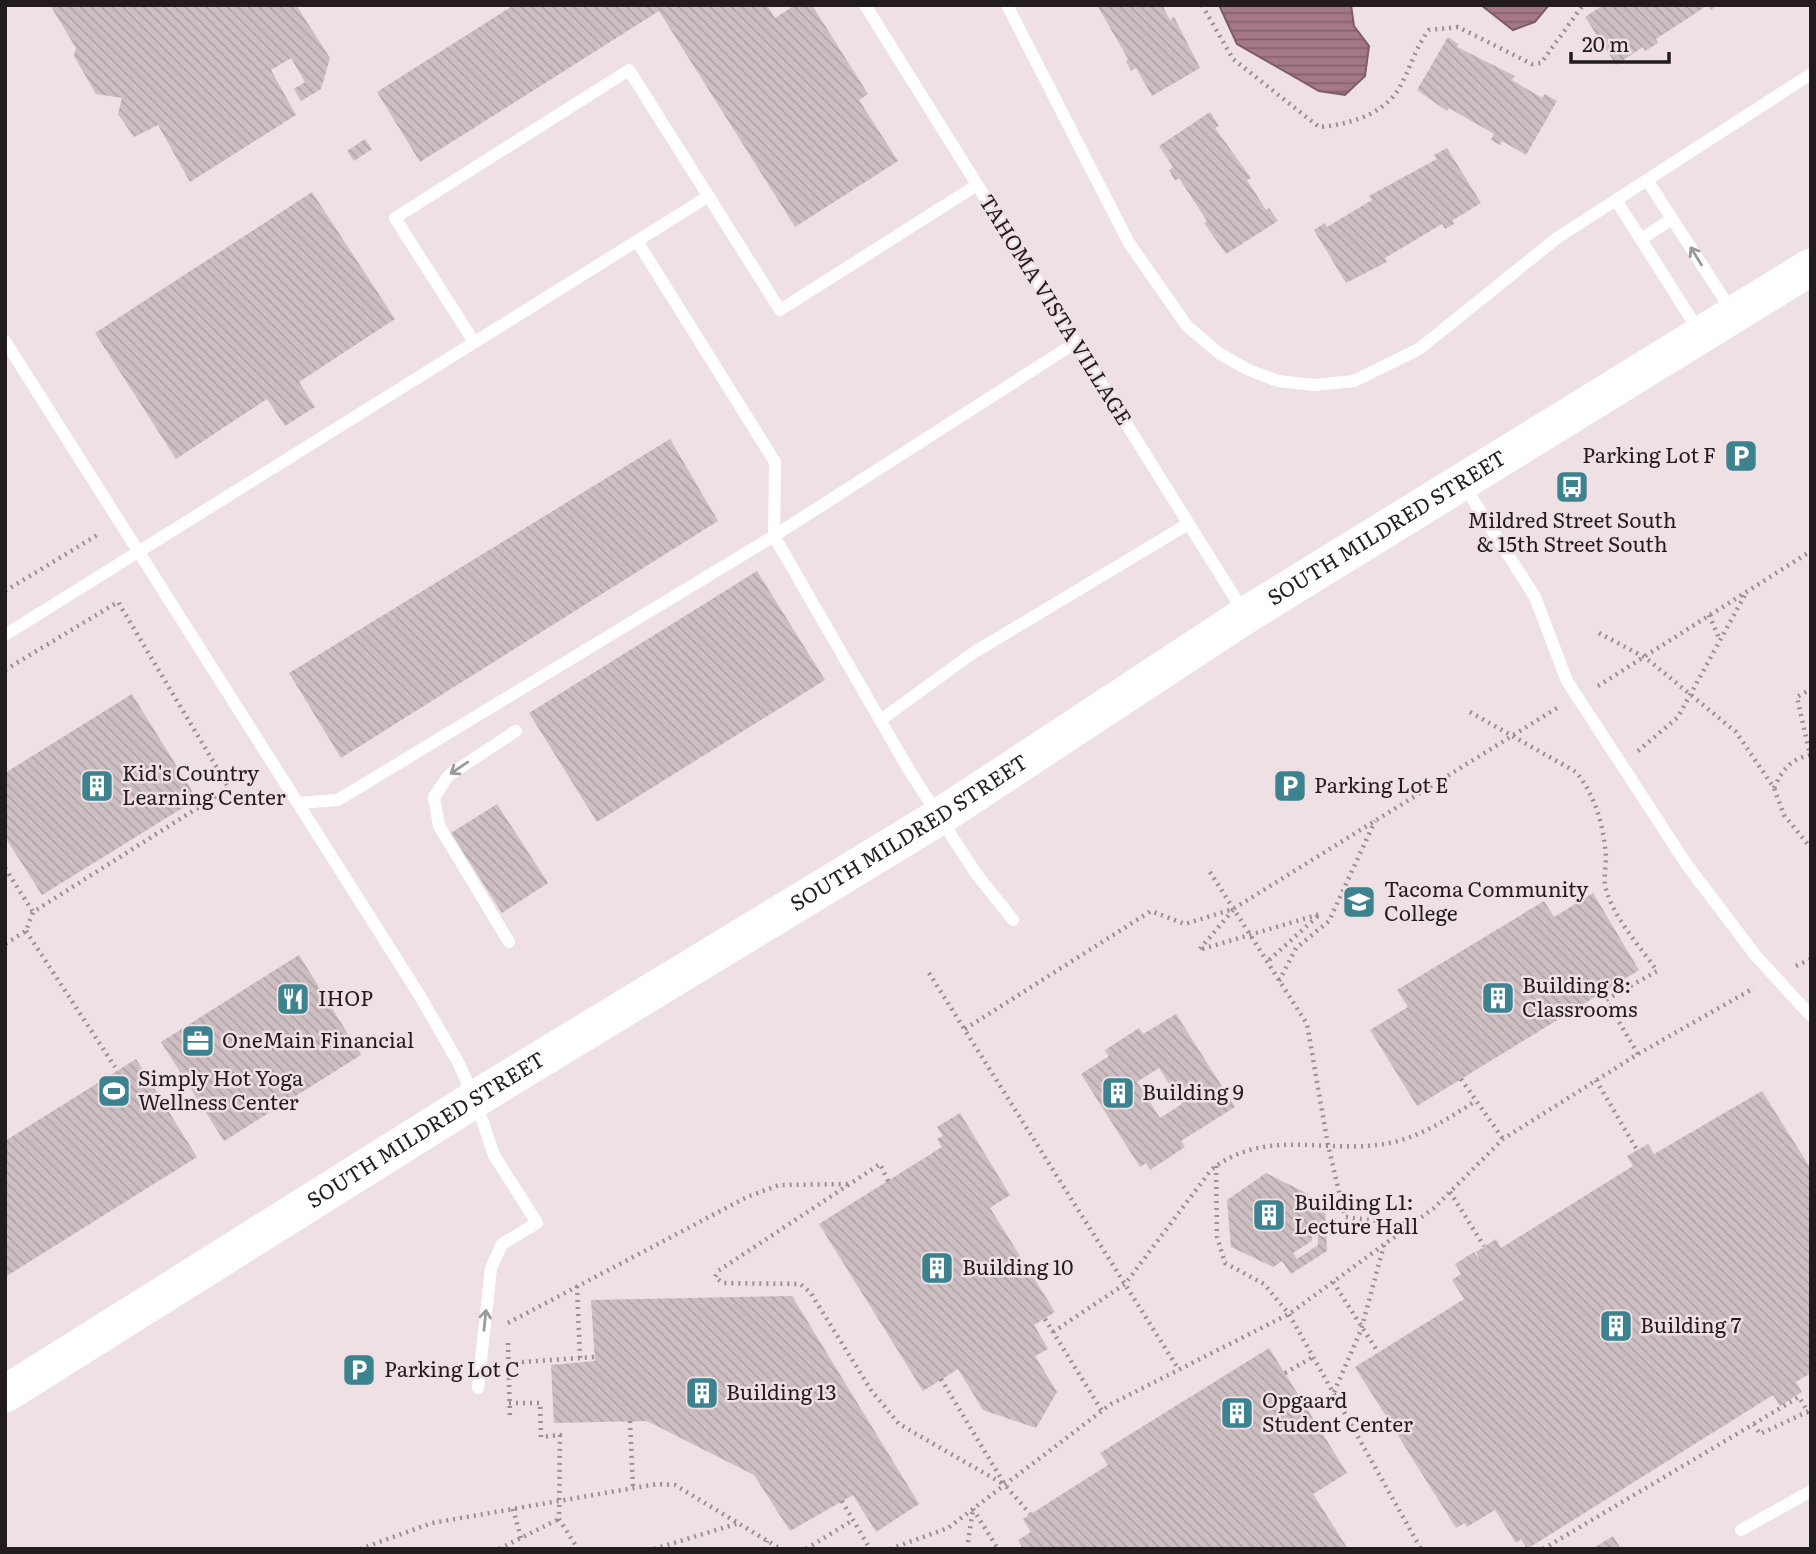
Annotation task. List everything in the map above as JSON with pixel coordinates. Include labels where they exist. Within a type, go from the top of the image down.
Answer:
[{"type":"main road","name":"SOUTH MILDRED STREET","points":[[5,1394],[475,1098],[939,817],[1246,615],[1811,267]]},
{"type":"lane","name":"TAHOMA VISTA VILLAGE","points":[[865,5],[1246,615]]},
{"type":"lane","points":[[1007,5],[1129,243],[1187,326],[1220,354],[1249,370],[1278,381],[1314,385],[1354,381],[1384,369],[1443,333],[1507,275],[1556,238],[1811,74]]},
{"type":"lane","points":[[474,342],[396,218],[629,70],[780,310],[977,184]]},
{"type":"lane","points":[[1647,180],[1734,313]]},
{"type":"lane","points":[[5,635],[709,196]]},
{"type":"lane","points":[[1616,200],[1700,333]]},
{"type":"lane","points":[[1641,239],[1672,219]]},
{"type":"lane","points":[[637,241],[775,462],[774,536],[939,817],[975,872],[1013,919]]},
{"type":"lane","points":[[5,341],[420,996],[458,1062],[475,1098],[494,1155],[537,1223],[502,1244],[491,1268],[478,1388]]},
{"type":"lane","points":[[298,803],[338,800],[774,536],[1075,343]]},
{"type":"lane","points":[[1461,481],[1535,597],[1567,681],[1687,866],[1756,956],[1811,1016]]},
{"type":"lane","points":[[882,719],[973,653],[1188,524]]},
{"type":"lane","points":[[509,942],[439,826],[434,797],[449,775],[516,731]]},
{"type":"lane","points":[[1741,1530],[1811,1491]]},
{"type":"path","points":[[1202,5],[1233,59],[1319,127],[1364,117],[1387,103],[1396,92],[1429,30],[1458,27],[1532,64],[1541,64],[1583,5]]},
{"type":"path","points":[[5,591],[98,533],[110,539]]},
{"type":"path","points":[[1591,691],[1811,551]]},
{"type":"path","points":[[1622,765],[1678,717],[1748,589]]},
{"type":"path","points":[[5,670],[118,602],[229,788],[33,912],[26,930],[5,944]]},
{"type":"path","points":[[1709,615],[1720,640]]},
{"type":"path","points":[[1599,633],[1646,658],[1736,732],[1774,788],[1784,815],[1811,848]]},
{"type":"path","points":[[1774,788],[1780,773],[1796,758],[1810,755],[1797,697],[1811,689]]},
{"type":"path","points":[[965,1029],[1151,911],[1185,924],[1233,909],[1558,708]]},
{"type":"path","points":[[1470,712],[1576,772],[1587,786],[1597,811],[1606,856],[1605,885],[1611,903],[1657,971],[1606,1000],[1638,1054]]},
{"type":"path","points":[[1279,981],[1296,948],[1329,920],[1375,820]]},
{"type":"path","points":[[5,868],[33,912]]},
{"type":"path","points":[[1210,872],[1307,1024],[1328,1145],[1345,1217],[1411,1225]]},
{"type":"path","points":[[1233,909],[1199,950],[1320,914],[1267,962]]},
{"type":"path","points":[[26,930],[115,1067]]},
{"type":"path","points":[[929,973],[1179,1370]]},
{"type":"path","points":[[890,1549],[948,1528],[1102,1411],[1289,1314],[1411,1225],[1450,1192],[1503,1139],[1638,1054],[1713,1013]]},
{"type":"path","points":[[1461,1079],[1503,1139]]},
{"type":"path","points":[[1595,1080],[1637,1150]]},
{"type":"path","points":[[1052,1332],[1125,1284],[1216,1166],[1254,1146],[1391,1143],[1418,1136],[1476,1101]]},
{"type":"path","points":[[888,1181],[880,1164],[718,1271],[715,1277],[723,1283],[800,1284],[810,1293],[871,1391],[899,1424],[1005,1485]]},
{"type":"path","points":[[1216,1166],[1217,1237],[1225,1263],[1264,1284],[1289,1314],[1421,1549]]},
{"type":"path","points":[[510,1419],[508,1321],[747,1196],[779,1185],[849,1184]]},
{"type":"path","points":[[1450,1192],[1484,1246]]},
{"type":"path","points":[[1334,1393],[1362,1329],[1384,1244]]},
{"type":"path","points":[[1333,1282],[1378,1352]]},
{"type":"path","points":[[577,1286],[580,1358]]},
{"type":"path","points":[[1045,1319],[1102,1411]]},
{"type":"path","points":[[480,1365],[594,1357]]},
{"type":"path","points":[[1285,1373],[1313,1357]]},
{"type":"path","points":[[941,1379],[1005,1485],[1030,1514]]},
{"type":"path","points":[[1543,1549],[1799,1397],[1810,1413],[1760,1434],[1754,1424]]},
{"type":"path","points":[[509,1403],[540,1403],[541,1437],[560,1435],[559,1519],[578,1549]]},
{"type":"path","points":[[629,1421],[633,1488]]},
{"type":"path","points":[[360,1549],[432,1523],[633,1488],[675,1485],[781,1549]]},
{"type":"path","points":[[842,1501],[870,1549]]},
{"type":"path","points":[[513,1509],[521,1538]]},
{"type":"path","points":[[967,1549],[973,1510]]},
{"type":"path","points":[[973,1510],[998,1549]]},
{"type":"path","points":[[499,1549],[559,1519]]},
{"type":"path","points":[[806,1549],[853,1520]]},
{"type":"path","points":[[654,1549],[738,1523]]},
{"type":"path","points":[[765,1549],[768,1541]]},
{"type":"shaded area","points":[[1219,5],[1351,5],[1354,26],[1369,46],[1365,76],[1345,95],[1319,91],[1237,44]]},
{"type":"shaded area","points":[[1481,5],[1549,5],[1535,22],[1513,30]]},
{"type":"building","points":[[50,5],[296,5],[330,58],[321,89],[301,101],[294,89],[305,82],[291,58],[271,70],[296,115],[190,182],[158,125],[134,137],[118,114],[122,98],[96,94],[74,56],[76,48]]},
{"type":"building","points":[[514,5],[767,5],[775,18],[795,5],[812,5],[868,94],[859,100],[898,161],[795,227],[659,11],[420,162],[377,92]]},
{"type":"building","points":[[1097,5],[1162,5],[1170,20],[1174,17],[1200,68],[1152,96],[1136,68],[1131,71],[1126,61],[1128,59]]},
{"type":"building","points":[[1603,5],[1708,5],[1656,39],[1658,43],[1645,51],[1643,47],[1616,65],[1585,17]]},
{"type":"building","points":[[1448,37],[1458,44],[1457,47],[1515,76],[1512,80],[1542,98],[1545,94],[1557,101],[1526,155],[1502,141],[1500,145],[1491,140],[1494,134],[1449,108],[1447,111],[1417,90]]},
{"type":"building","points":[[1210,112],[1219,126],[1215,128],[1251,178],[1247,180],[1266,210],[1269,208],[1278,221],[1226,254],[1204,223],[1207,221],[1179,178],[1175,181],[1169,170],[1173,167],[1159,146]]},
{"type":"building","points":[[365,139],[372,149],[354,161],[347,151]]},
{"type":"building","points":[[1447,148],[1481,203],[1453,220],[1454,224],[1445,229],[1442,224],[1385,258],[1387,262],[1346,283],[1314,230],[1325,223],[1327,227],[1372,200],[1369,196],[1437,159],[1434,155]]},
{"type":"building","points":[[312,192],[395,319],[299,382],[315,407],[285,426],[267,399],[176,459],[95,333]]},
{"type":"building","points":[[670,439],[718,521],[341,758],[289,673]]},
{"type":"building","points":[[757,571],[825,680],[597,822],[529,713]]},
{"type":"building","name":"Kid's Country Learning Center","points":[[132,694],[197,799],[42,895],[5,837],[5,773]]},
{"type":"building","points":[[497,804],[548,883],[502,913],[451,833]]},
{"type":"building","name":"Building 8: Classrooms","points":[[1593,893],[1639,970],[1417,1106],[1370,1030],[1408,1007],[1397,990],[1544,901],[1554,917]]},
{"type":"building","points":[[299,955],[361,1055],[224,1141],[161,1042]]},
{"type":"building","name":"Building 9","points":[[1176,1014],[1235,1107],[1181,1141],[1185,1147],[1150,1170],[1146,1163],[1140,1167],[1081,1074],[1109,1056],[1105,1050],[1139,1028],[1143,1034]],"holes":[[[1159,1068],[1182,1104],[1160,1118],[1137,1082]]]},
{"type":"building","points":[[136,1059],[197,1157],[5,1277],[5,1141]]},
{"type":"building","name":"Building 7","points":[[1762,1091],[1811,1169],[1811,1373],[1796,1382],[1802,1392],[1780,1406],[1773,1395],[1527,1549],[1521,1539],[1516,1543],[1495,1510],[1467,1527],[1465,1523],[1456,1528],[1355,1367],[1464,1299],[1452,1280],[1461,1274],[1455,1264],[1474,1252],[1480,1262],[1476,1252],[1496,1239],[1501,1248],[1633,1166],[1627,1156],[1648,1144],[1654,1154]]},
{"type":"building","name":"Building 10","points":[[960,1113],[1010,1195],[990,1208],[1055,1312],[1034,1325],[1048,1349],[1035,1356],[1057,1392],[1036,1428],[983,1410],[958,1369],[923,1391],[819,1224],[942,1147],[937,1139],[943,1136],[937,1127]]},
{"type":"building","name":"Building L1: Lecture Hall","points":[[1266,1173],[1308,1194],[1309,1209],[1325,1208],[1327,1251],[1291,1274],[1282,1261],[1273,1267],[1231,1247],[1227,1200]],"holes":[[[1317,1220],[1318,1245],[1297,1259],[1293,1253],[1312,1241],[1310,1221]]]},
{"type":"building","name":"Building 13","points":[[792,1296],[919,1504],[876,1532],[853,1495],[790,1531],[754,1475],[647,1421],[554,1423],[551,1365],[595,1361],[591,1300]]},
{"type":"building","name":"Opgaard Student Center","points":[[1269,1348],[1347,1473],[1313,1494],[1348,1549],[1023,1549],[1018,1540],[1031,1532],[1023,1519],[1108,1465],[1100,1453]]},
{"type":"building","points":[[1613,1536],[1621,1549],[1592,1549]]},
{"type":"place","name":"Parking Lot F","points":[[1741,456]]},
{"type":"place","name":"Mildred Street South & 15th Street South","points":[[1572,487]]},
{"type":"place","name":"Kid's Country Learning Center","points":[[97,786]]},
{"type":"place","name":"Parking Lot E","points":[[1290,786]]},
{"type":"place","name":"Tacoma Community College","points":[[1359,902]]},
{"type":"place","name":"Building 8: Classrooms","points":[[1498,998]]},
{"type":"place","name":"IHOP","points":[[293,999]]},
{"type":"place","name":"OneMain Financial","points":[[198,1041]]},
{"type":"place","name":"Simply Hot Yoga Wellness Center","points":[[114,1091]]},
{"type":"place","name":"Building 9","points":[[1118,1093]]},
{"type":"place","name":"Building L1: Lecture Hall","points":[[1269,1215]]},
{"type":"place","name":"Building 10","points":[[937,1268]]},
{"type":"place","name":"Building 7","points":[[1616,1326]]},
{"type":"place","name":"Parking Lot C","points":[[359,1370]]},
{"type":"place","name":"Building 13","points":[[702,1393]]},
{"type":"place","name":"Opgaard Student Center","points":[[1237,1413]]}]
